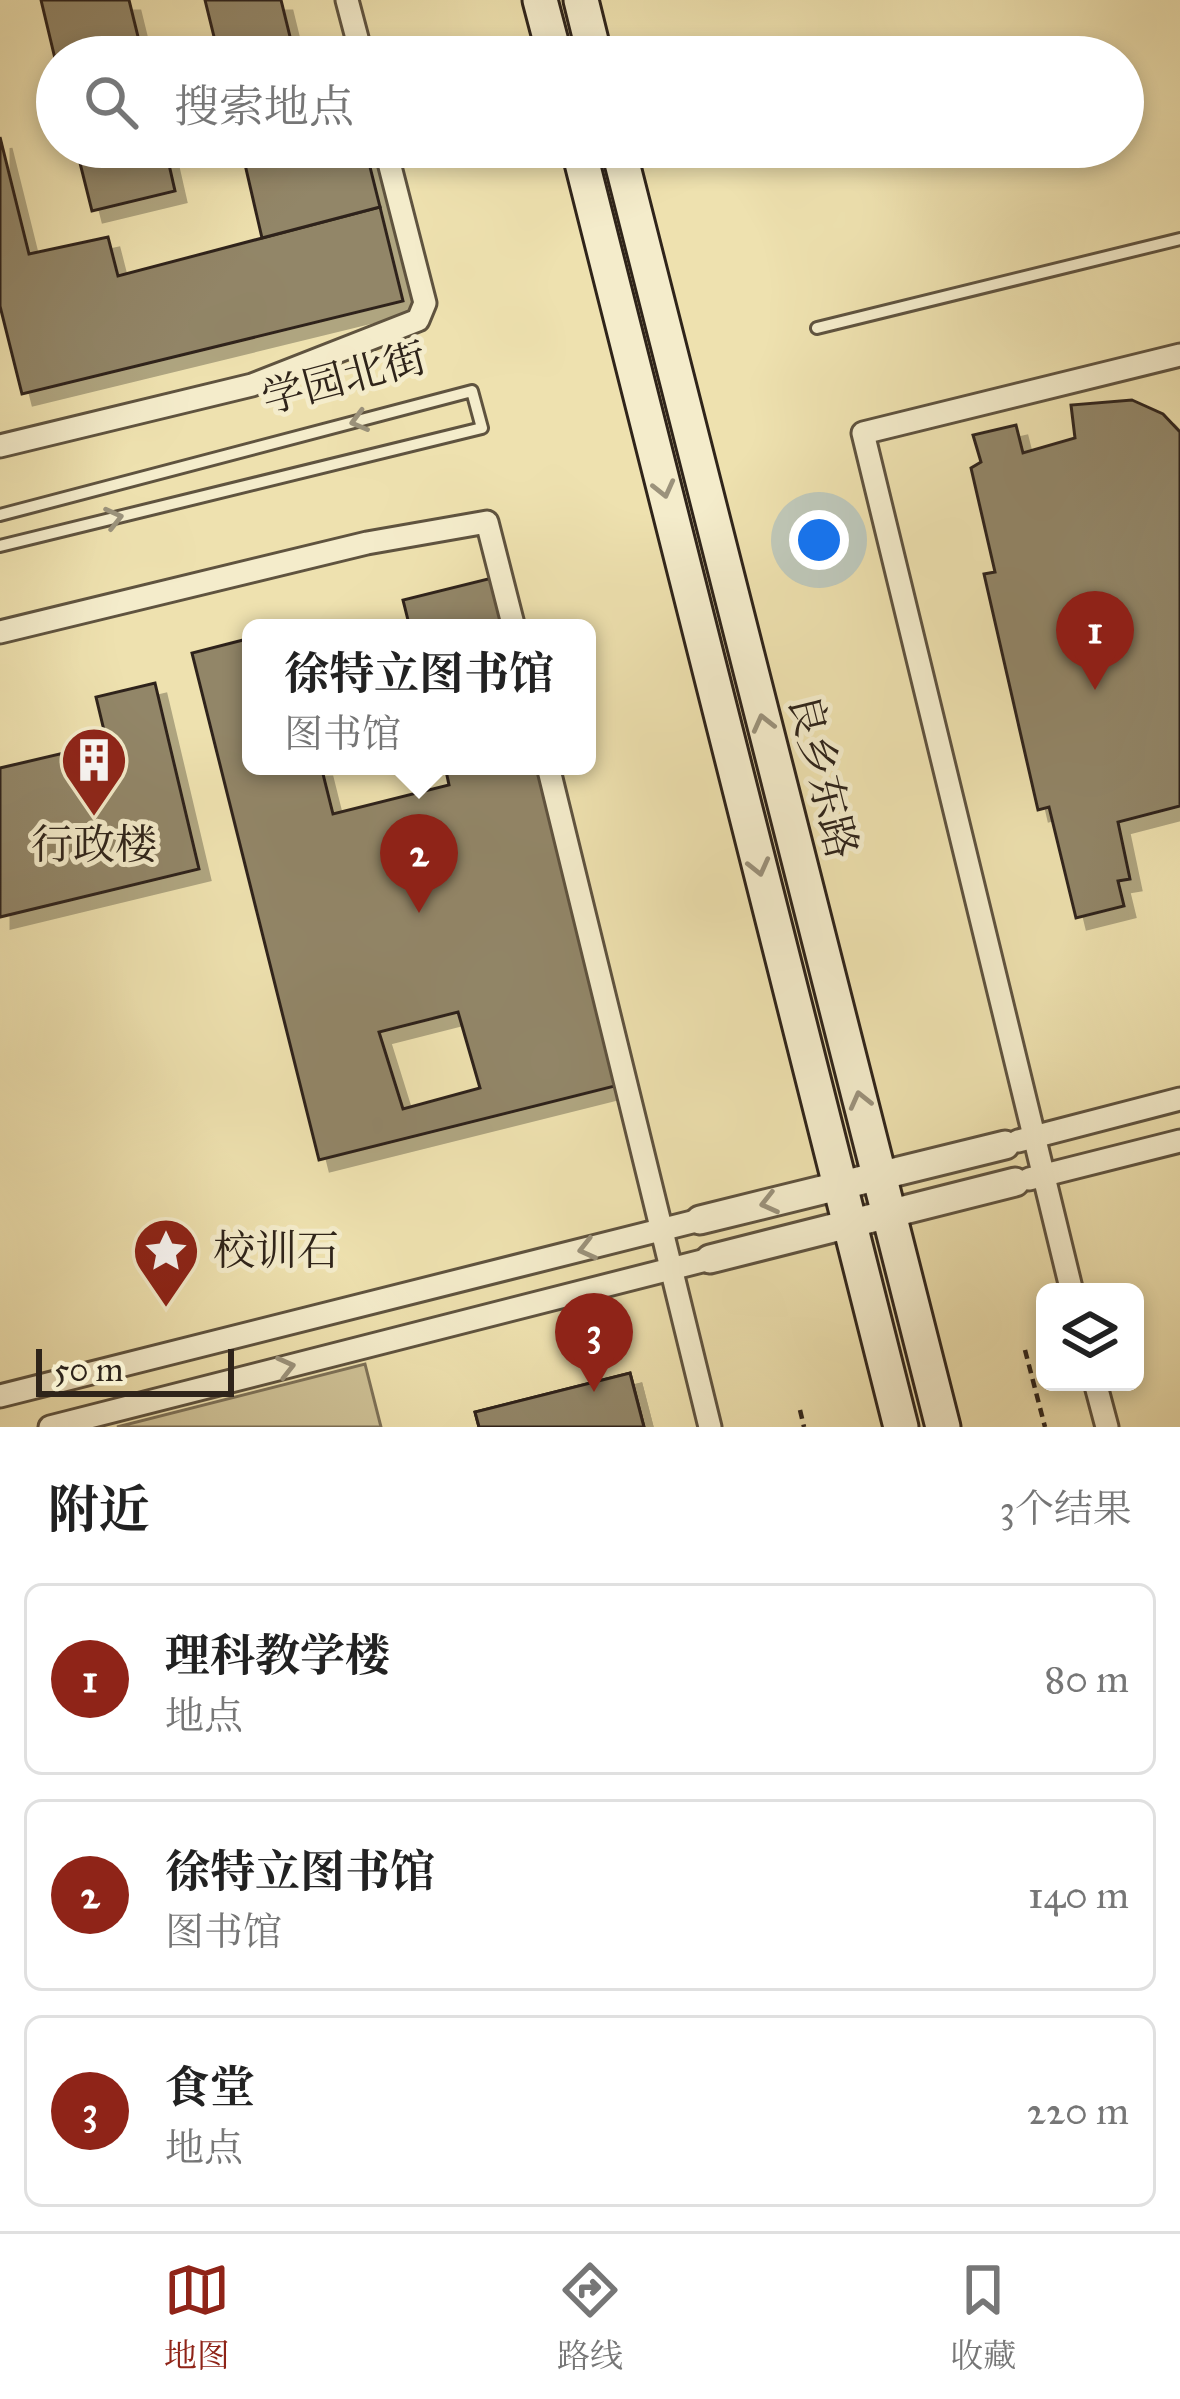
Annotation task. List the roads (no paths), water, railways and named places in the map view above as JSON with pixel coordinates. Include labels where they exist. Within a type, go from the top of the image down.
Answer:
[{"type":"main road","points":[[540,0],[549,36]]},
{"type":"main road","points":[[581,0],[590,36]]},
{"type":"main road","name":"良乡东路","points":[[583,168],[901,1427]]},
{"type":"main road","name":"良乡东路","points":[[623,168],[943,1427]]},
{"type":"main road","points":[[636,375],[672,366]]},
{"type":"street","points":[[347,0],[356,36]]},
{"type":"street","points":[[0,446],[252,385],[418,320],[424,303],[390,168]]},
{"type":"street","points":[[1068,1283],[1018,1141],[863,433],[1180,355]]},
{"type":"street","points":[[0,632],[367,543],[487,522],[512,619]]},
{"type":"street","points":[[550,775],[710,1427]]},
{"type":"street","points":[[0,1396],[1180,1099]]},
{"type":"street","points":[[50,1427],[1180,1141]]},
{"type":"street","points":[[1097,1391],[1107,1427]]},
{"type":"lane","points":[[818,328],[1180,239]]},
{"type":"lane","name":"学园北街","points":[[0,515],[472,391],[482,428],[0,546]]},
{"type":"place","name":"理科教学楼","points":[[1095,690]]},
{"type":"place","name":"行政楼","points":[[94,819]]},
{"type":"place","name":"徐特立图书馆","points":[[419,913]]},
{"type":"place","name":"校训石","points":[[166,1310]]},
{"type":"place","name":"食堂","points":[[594,1392]]}]
